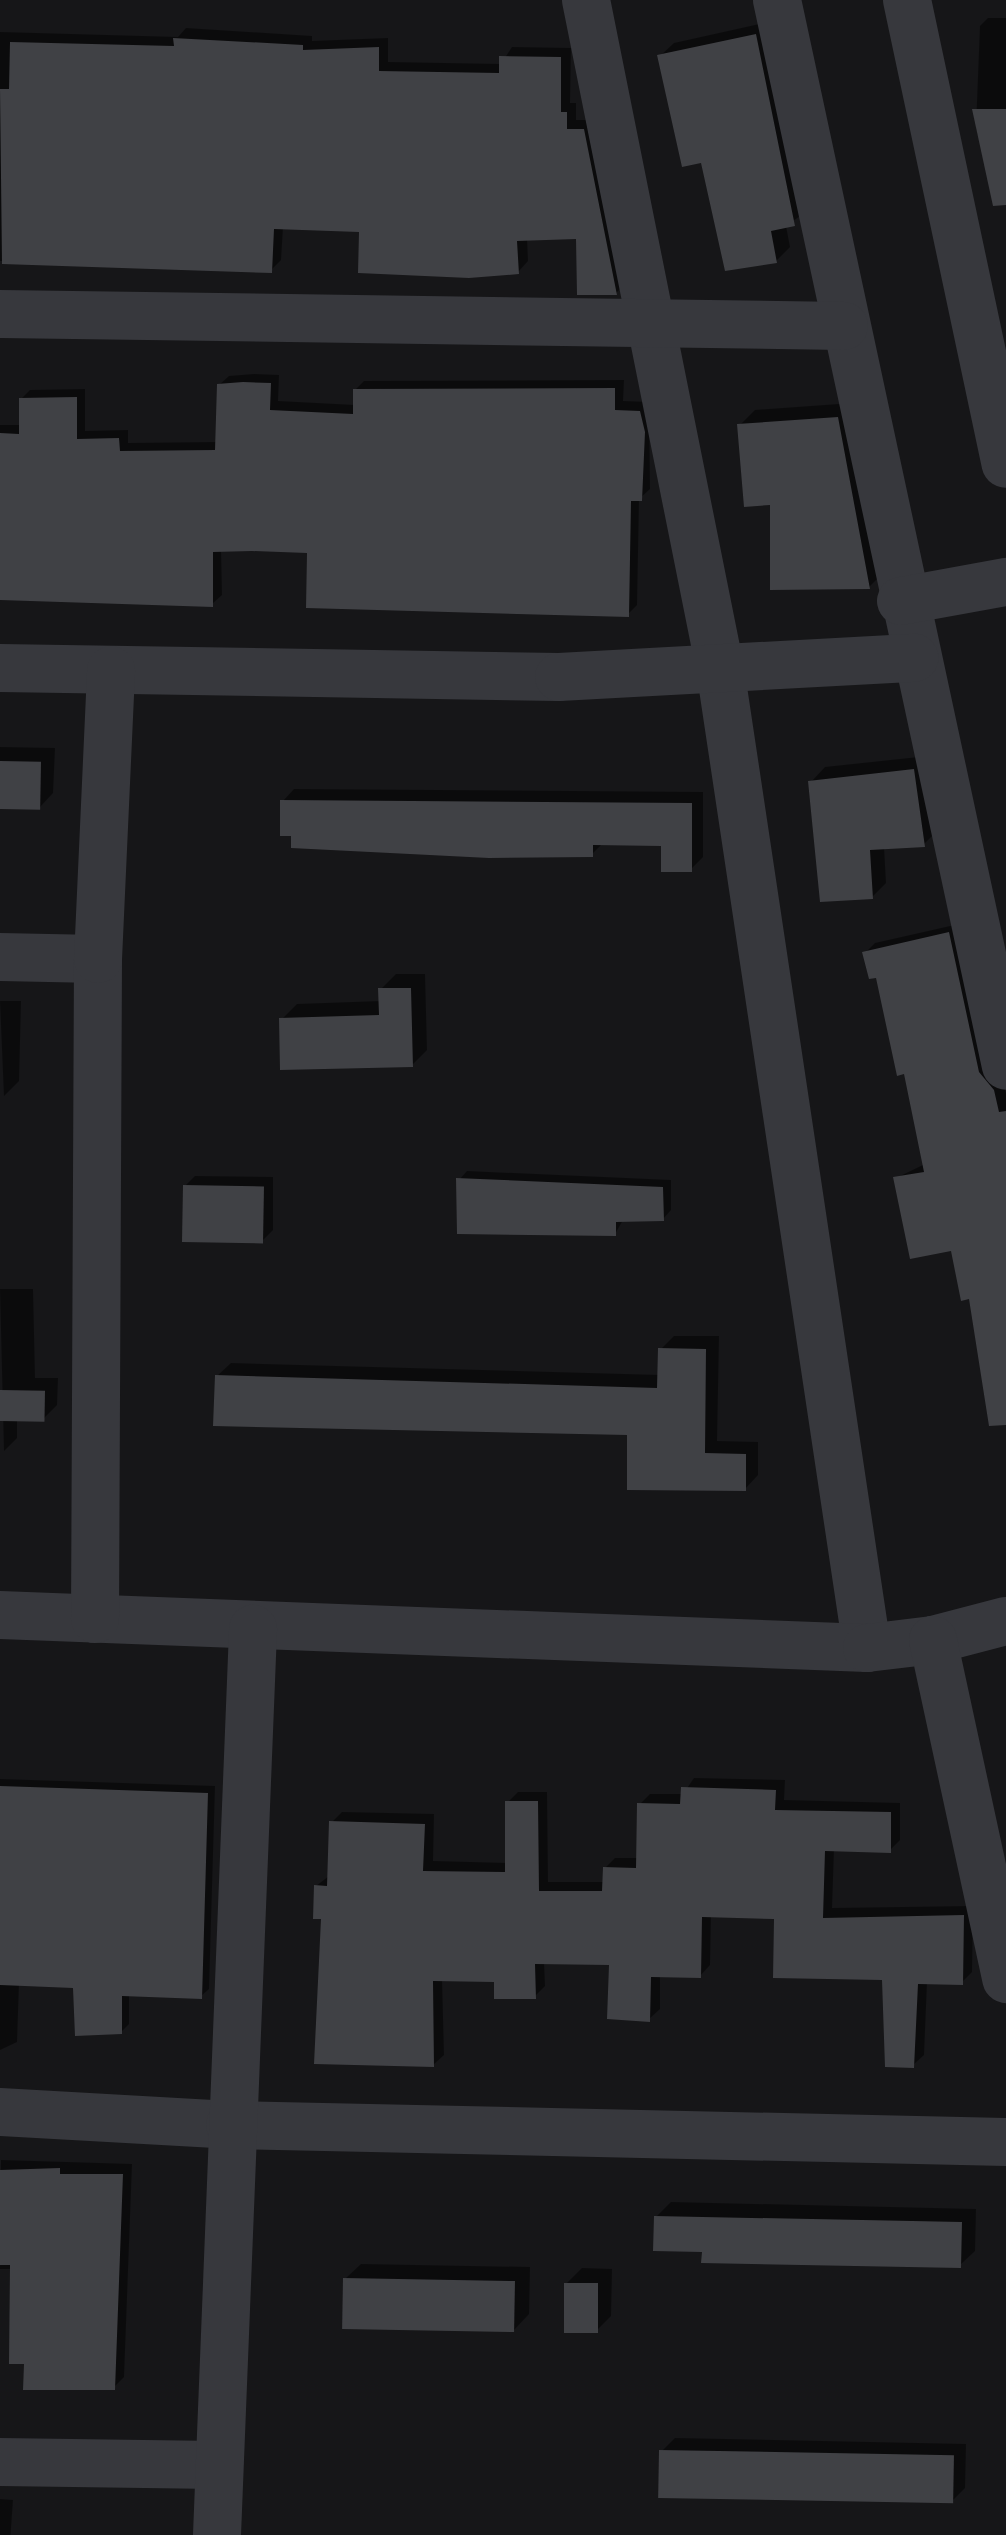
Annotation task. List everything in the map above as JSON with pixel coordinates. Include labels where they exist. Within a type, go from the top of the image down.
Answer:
[{"type":"street","points":[[586,0],[720,668],[866,1648]]},
{"type":"street","points":[[777,0],[914,658],[1006,1066]]},
{"type":"street","points":[[907,0],[988,284],[1006,464]]},
{"type":"street","points":[[0,314],[844,326]]},
{"type":"street","points":[[902,600],[1006,582]]},
{"type":"street","points":[[0,668],[559,678],[914,658]]},
{"type":"street","points":[[96,1619],[98,959],[112,670]]},
{"type":"street","points":[[0,957],[98,959]]},
{"type":"street","points":[[0,1615],[253,1629],[866,1648],[934,1640],[1006,1621]]},
{"type":"street","points":[[217,2535],[230,2125],[253,1629]]},
{"type":"street","points":[[934,1640],[1006,1979]]},
{"type":"street","points":[[0,2112],[230,2125],[1006,2142]]},
{"type":"street","points":[[0,2462],[217,2465]]},
{"type":"building","points":[[756,34],[795,226],[771,231],[777,263],[725,271],[701,163],[682,167],[657,55]]},
{"type":"building","points":[[173,38],[303,45],[303,50],[379,47],[379,71],[499,73],[499,56],[561,57],[561,112],[567,112],[567,129],[584,129],[617,295],[577,295],[576,239],[517,241],[519,274],[469,278],[358,273],[359,232],[274,229],[272,273],[2,264],[0,89],[9,89],[10,42],[174,46]]},
{"type":"building","points":[[972,109],[1006,109],[1006,205],[993,206]]},
{"type":"building","points":[[271,383],[270,410],[353,414],[353,389],[615,388],[615,410],[640,411],[645,432],[642,501],[631,501],[629,617],[306,608],[307,553],[252,551],[213,552],[213,607],[0,600],[0,433],[19,434],[19,398],[77,397],[77,439],[119,438],[120,451],[215,450],[217,384]]},
{"type":"building","points":[[838,417],[870,589],[770,590],[770,505],[744,507],[737,424]]},
{"type":"building","points":[[0,761],[41,762],[40,810],[0,809]]},
{"type":"building","points":[[914,769],[925,847],[870,850],[873,899],[820,902],[808,781]]},
{"type":"building","points":[[280,800],[692,803],[692,872],[661,872],[661,846],[593,845],[593,857],[489,858],[291,848],[291,836],[280,836]]},
{"type":"building","points":[[949,932],[979,1072],[994,1090],[999,1112],[1006,1111],[1006,1425],[989,1426],[969,1299],[961,1301],[951,1251],[910,1259],[893,1177],[924,1172],[904,1074],[897,1076],[876,978],[869,979],[862,952]]},
{"type":"building","points":[[378,988],[411,988],[413,1067],[280,1070],[279,1018],[379,1015]]},
{"type":"building","points":[[456,1178],[663,1187],[664,1221],[616,1222],[616,1236],[457,1234]]},
{"type":"building","points":[[183,1185],[264,1186],[263,1243],[182,1242]]},
{"type":"building","points":[[658,1348],[706,1349],[705,1453],[746,1454],[746,1491],[627,1490],[627,1435],[213,1426],[215,1375],[657,1388]]},
{"type":"building","points":[[0,1390],[45,1391],[44,1422],[0,1421]]},
{"type":"building","points":[[0,1786],[208,1793],[202,1999],[122,1996],[122,2034],[75,2036],[73,1988],[0,1985]]},
{"type":"building","points":[[681,1787],[776,1790],[775,1810],[891,1812],[891,1853],[825,1851],[823,1918],[964,1915],[963,1985],[918,1984],[914,2068],[885,2067],[882,1980],[773,1978],[774,1919],[702,1917],[701,1978],[651,1977],[650,2022],[607,2019],[609,1965],[535,1964],[536,1999],[494,1999],[494,1982],[433,1981],[434,2067],[314,2064],[321,1919],[313,1919],[314,1885],[327,1886],[329,1821],[425,1824],[423,1871],[505,1872],[505,1801],[538,1801],[539,1891],[602,1891],[603,1867],[636,1868],[637,1803],[680,1804]]},
{"type":"building","points":[[60,2168],[60,2174],[123,2174],[115,2390],[23,2390],[24,2364],[9,2364],[10,2265],[0,2265],[0,2170]]},
{"type":"building","points":[[654,2216],[962,2222],[961,2268],[701,2263],[702,2252],[653,2251]]},
{"type":"building","points":[[343,2278],[515,2281],[514,2332],[342,2329]]},
{"type":"building","points":[[564,2283],[598,2283],[598,2333],[564,2333]]},
{"type":"building","points":[[659,2450],[954,2455],[953,2503],[658,2498]]}]
